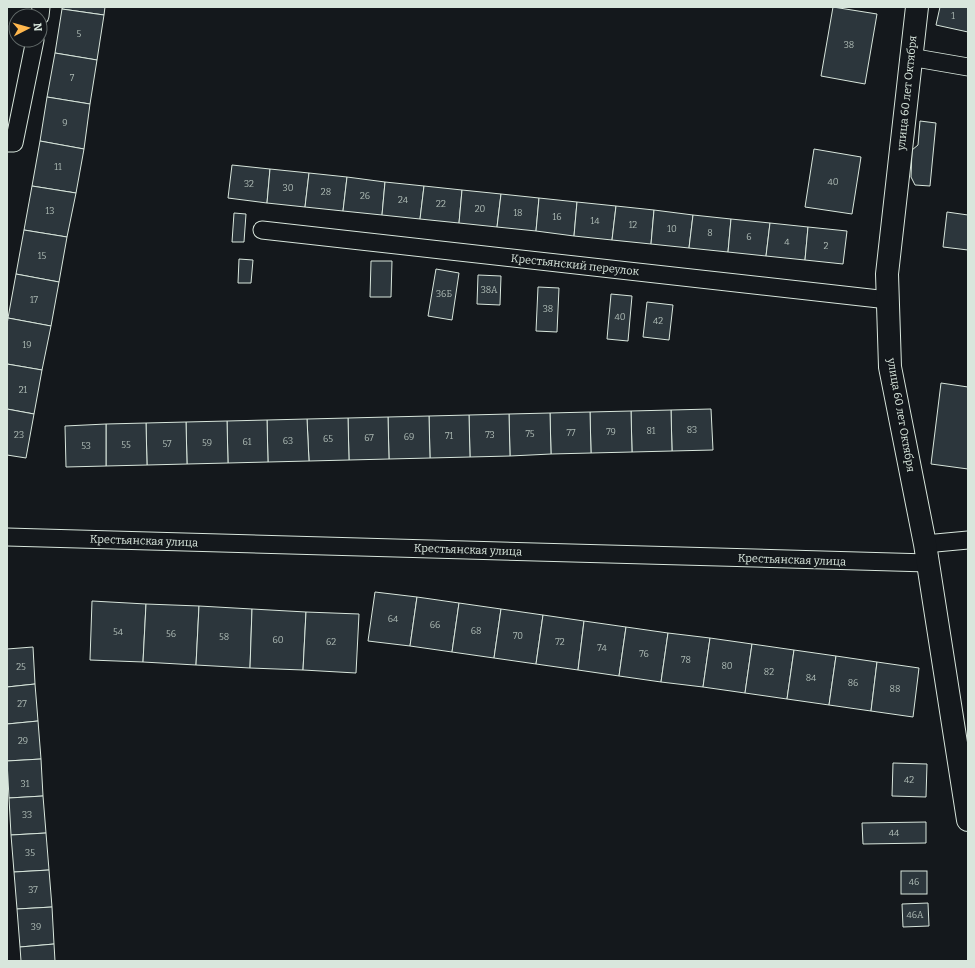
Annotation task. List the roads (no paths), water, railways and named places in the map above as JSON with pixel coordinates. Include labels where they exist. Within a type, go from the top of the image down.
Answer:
[{"type":"main road","name":"улица 60 лет Октября","points":[[917,7],[910,56],[887,274],[890,367],[927,554],[968,820]]},
{"type":"street","points":[[11,143],[33,48]]},
{"type":"street","points":[[910,56],[968,67]]},
{"type":"street","name":"Крестьянский переулок","points":[[262,230],[888,300]]},
{"type":"street","name":"Крестьянская улица","points":[[7,536],[927,554],[968,540]]}]
